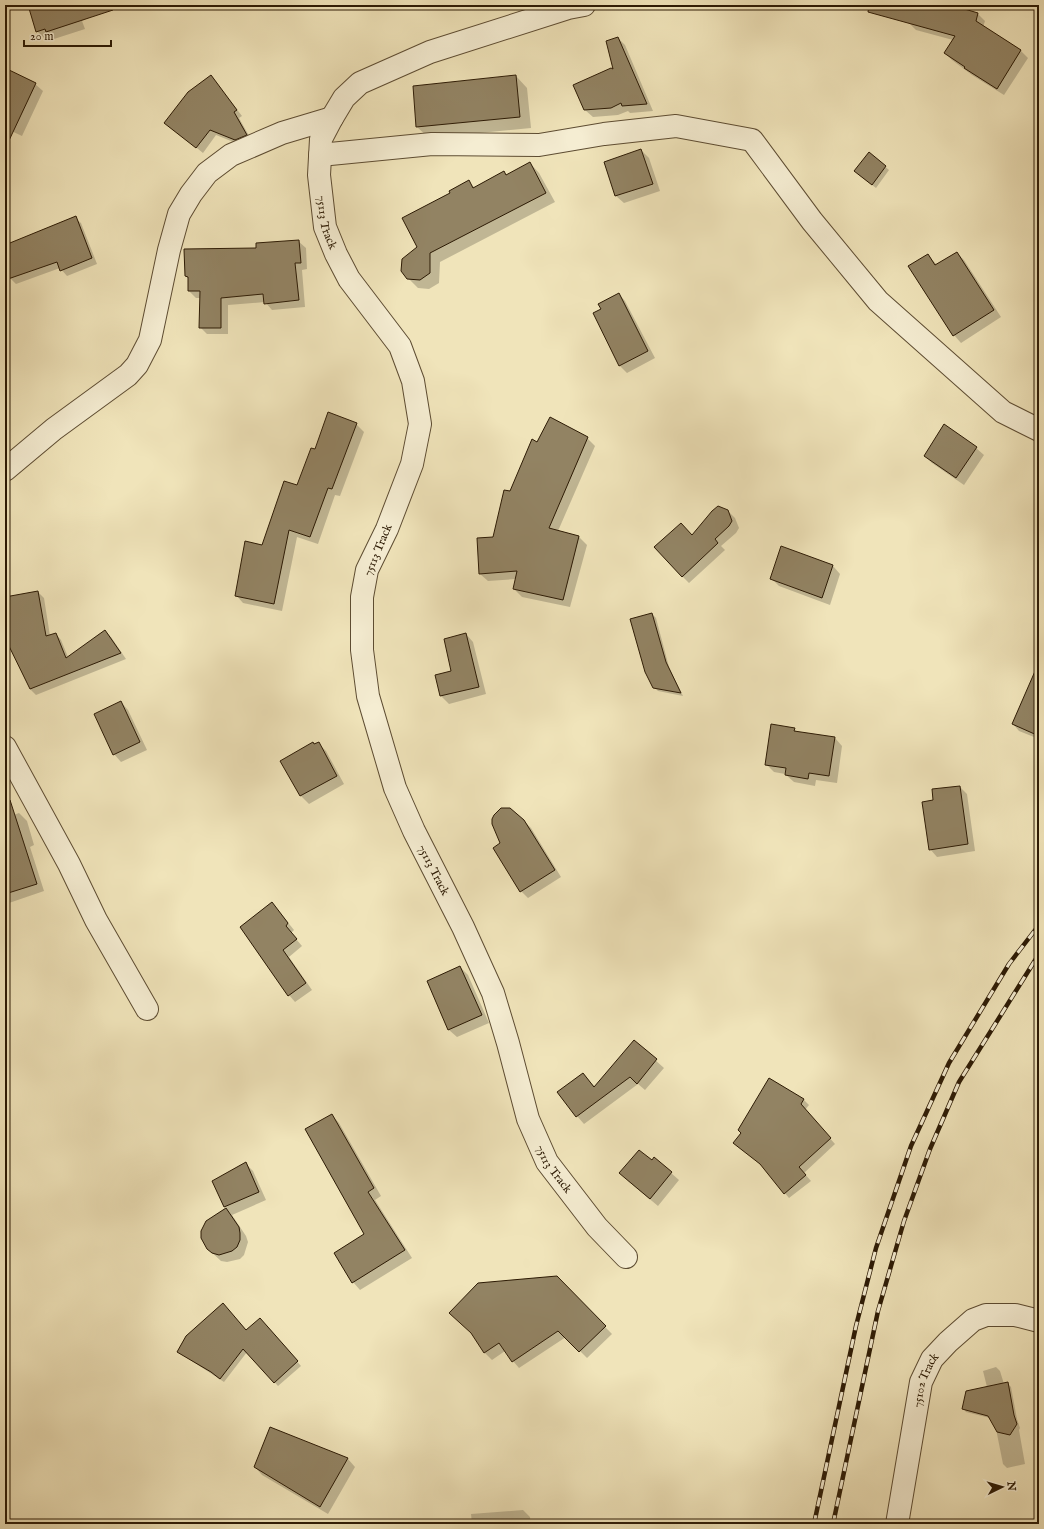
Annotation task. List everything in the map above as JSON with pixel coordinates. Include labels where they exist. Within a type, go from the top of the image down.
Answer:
[{"type":"street","name":"75113 Track","points":[[584,5],[568,8],[430,52],[360,83],[344,98],[321,139],[319,175],[325,227],[336,254],[349,278],[400,346],[413,381],[420,424],[412,464],[387,529],[367,570],[362,597],[362,650],[368,696],[395,788],[414,831],[493,993],[528,1119],[544,1155],[597,1227],[626,1257]]},
{"type":"street","points":[[5,470],[54,429],[128,375],[137,365],[150,340],[169,250],[179,214],[191,194],[207,173],[231,155],[282,133],[332,118]]},
{"type":"street","points":[[320,155],[432,144],[539,145],[604,134],[676,126],[752,140],[812,221],[878,301],[1003,412],[1039,430]]},
{"type":"street","points":[[5,747],[62,851],[96,920],[147,1010]]},
{"type":"street","name":"75102 Track","points":[[897,1524],[921,1382],[932,1359],[948,1342],[973,1320],[986,1316],[1015,1316],[1039,1321]]},
{"type":"building","points":[[28,5],[112,5],[113,10],[46,32],[45,29],[36,32]]},
{"type":"building","points":[[869,5],[951,5],[978,13],[976,21],[1021,50],[997,89],[944,53],[955,36],[868,12]]},
{"type":"building","points":[[618,37],[647,104],[622,106],[621,103],[611,108],[584,110],[573,85],[611,68],[613,69],[606,41]]},
{"type":"building","points":[[5,68],[36,83],[5,149]]},
{"type":"building","points":[[211,75],[237,110],[234,112],[247,135],[235,140],[210,130],[196,148],[164,123],[188,92]]},
{"type":"building","points":[[516,75],[520,117],[416,127],[413,86]]},
{"type":"building","points":[[641,149],[653,184],[615,196],[604,162]]},
{"type":"building","points":[[869,152],[886,166],[872,185],[854,171]]},
{"type":"building","points":[[530,162],[546,193],[430,253],[430,273],[420,280],[407,279],[401,271],[402,259],[417,247],[402,218],[450,193],[449,191],[469,180],[473,188],[504,171],[506,175]]},
{"type":"building","points":[[76,216],[92,258],[60,271],[57,262],[5,280],[5,245]]},
{"type":"building","points":[[299,240],[301,263],[295,263],[299,300],[264,304],[263,294],[221,298],[221,328],[199,328],[200,291],[188,291],[188,277],[185,276],[184,249],[256,248],[256,243]]},
{"type":"building","points":[[957,252],[994,310],[953,336],[908,266],[928,254],[935,265]]},
{"type":"building","points":[[619,293],[648,351],[619,366],[593,313],[601,309],[598,304]]},
{"type":"building","points":[[328,412],[357,423],[332,489],[328,488],[310,537],[289,530],[274,604],[235,596],[245,541],[262,545],[284,481],[297,485],[311,448],[315,449]]},
{"type":"building","points":[[550,417],[588,437],[549,528],[579,536],[563,600],[513,589],[517,571],[479,574],[477,538],[493,537],[504,490],[510,491],[532,439],[537,442]]},
{"type":"building","points":[[944,424],[977,447],[956,478],[924,456]]},
{"type":"building","points":[[718,506],[728,510],[732,521],[729,526],[715,539],[718,543],[682,577],[654,547],[681,523],[692,535]]},
{"type":"building","points":[[781,546],[833,565],[822,598],[770,579]]},
{"type":"building","points":[[38,591],[46,636],[56,633],[66,658],[105,630],[121,653],[30,689],[5,638],[5,597]]},
{"type":"building","points":[[652,613],[666,662],[681,693],[653,688],[645,672],[630,619]]},
{"type":"building","points":[[466,633],[479,687],[440,696],[435,675],[451,671],[444,639]]},
{"type":"building","points":[[1039,662],[1039,736],[1012,724]]},
{"type":"building","points":[[121,701],[140,742],[113,755],[94,714]]},
{"type":"building","points":[[771,724],[795,728],[794,731],[835,737],[829,776],[809,773],[808,779],[785,775],[786,768],[765,765]]},
{"type":"building","points":[[313,742],[314,744],[319,742],[337,776],[300,796],[280,761]]},
{"type":"building","points":[[960,786],[968,844],[929,850],[922,802],[933,800],[932,789]]},
{"type":"building","points":[[10,800],[37,884],[5,894],[5,801]]},
{"type":"building","points":[[501,808],[510,808],[524,820],[555,870],[520,892],[493,848],[500,843],[492,824],[492,819]]},
{"type":"building","points":[[272,902],[288,923],[286,926],[297,939],[283,950],[306,983],[288,996],[240,927]]},
{"type":"building","points":[[460,966],[482,1015],[448,1030],[427,981]]},
{"type":"building","points":[[634,1040],[657,1059],[637,1084],[630,1077],[576,1117],[557,1092],[583,1073],[594,1087]]},
{"type":"building","points":[[769,1078],[804,1099],[801,1104],[831,1138],[799,1167],[806,1175],[784,1194],[760,1164],[733,1143],[741,1133],[738,1130]]},
{"type":"building","points":[[332,1114],[374,1188],[368,1192],[405,1250],[352,1283],[334,1253],[364,1234],[305,1129]]},
{"type":"building","points":[[639,1150],[652,1160],[654,1157],[672,1172],[650,1199],[619,1173]]},
{"type":"building","points":[[246,1162],[259,1192],[224,1207],[212,1181]]},
{"type":"building","points":[[226,1208],[239,1227],[240,1240],[237,1247],[232,1251],[219,1255],[212,1253],[207,1249],[201,1238],[201,1231],[206,1221]]},
{"type":"building","points":[[557,1276],[606,1326],[579,1352],[558,1331],[512,1362],[499,1343],[484,1353],[471,1333],[449,1313],[478,1283]]},
{"type":"building","points":[[223,1303],[246,1330],[260,1318],[298,1361],[274,1383],[243,1349],[220,1379],[177,1352],[186,1336]]},
{"type":"building","points":[[1008,1382],[1017,1424],[1010,1435],[997,1432],[988,1416],[962,1409],[966,1391]]},
{"type":"building","points":[[270,1427],[348,1458],[320,1507],[254,1467]]},
{"type":"railway","points":[[814,1524],[856,1326],[876,1248],[911,1146],[949,1063],[1009,964],[1039,925]]},
{"type":"railway","points":[[833,1524],[878,1311],[904,1221],[930,1149],[959,1082],[1039,954]]}]
